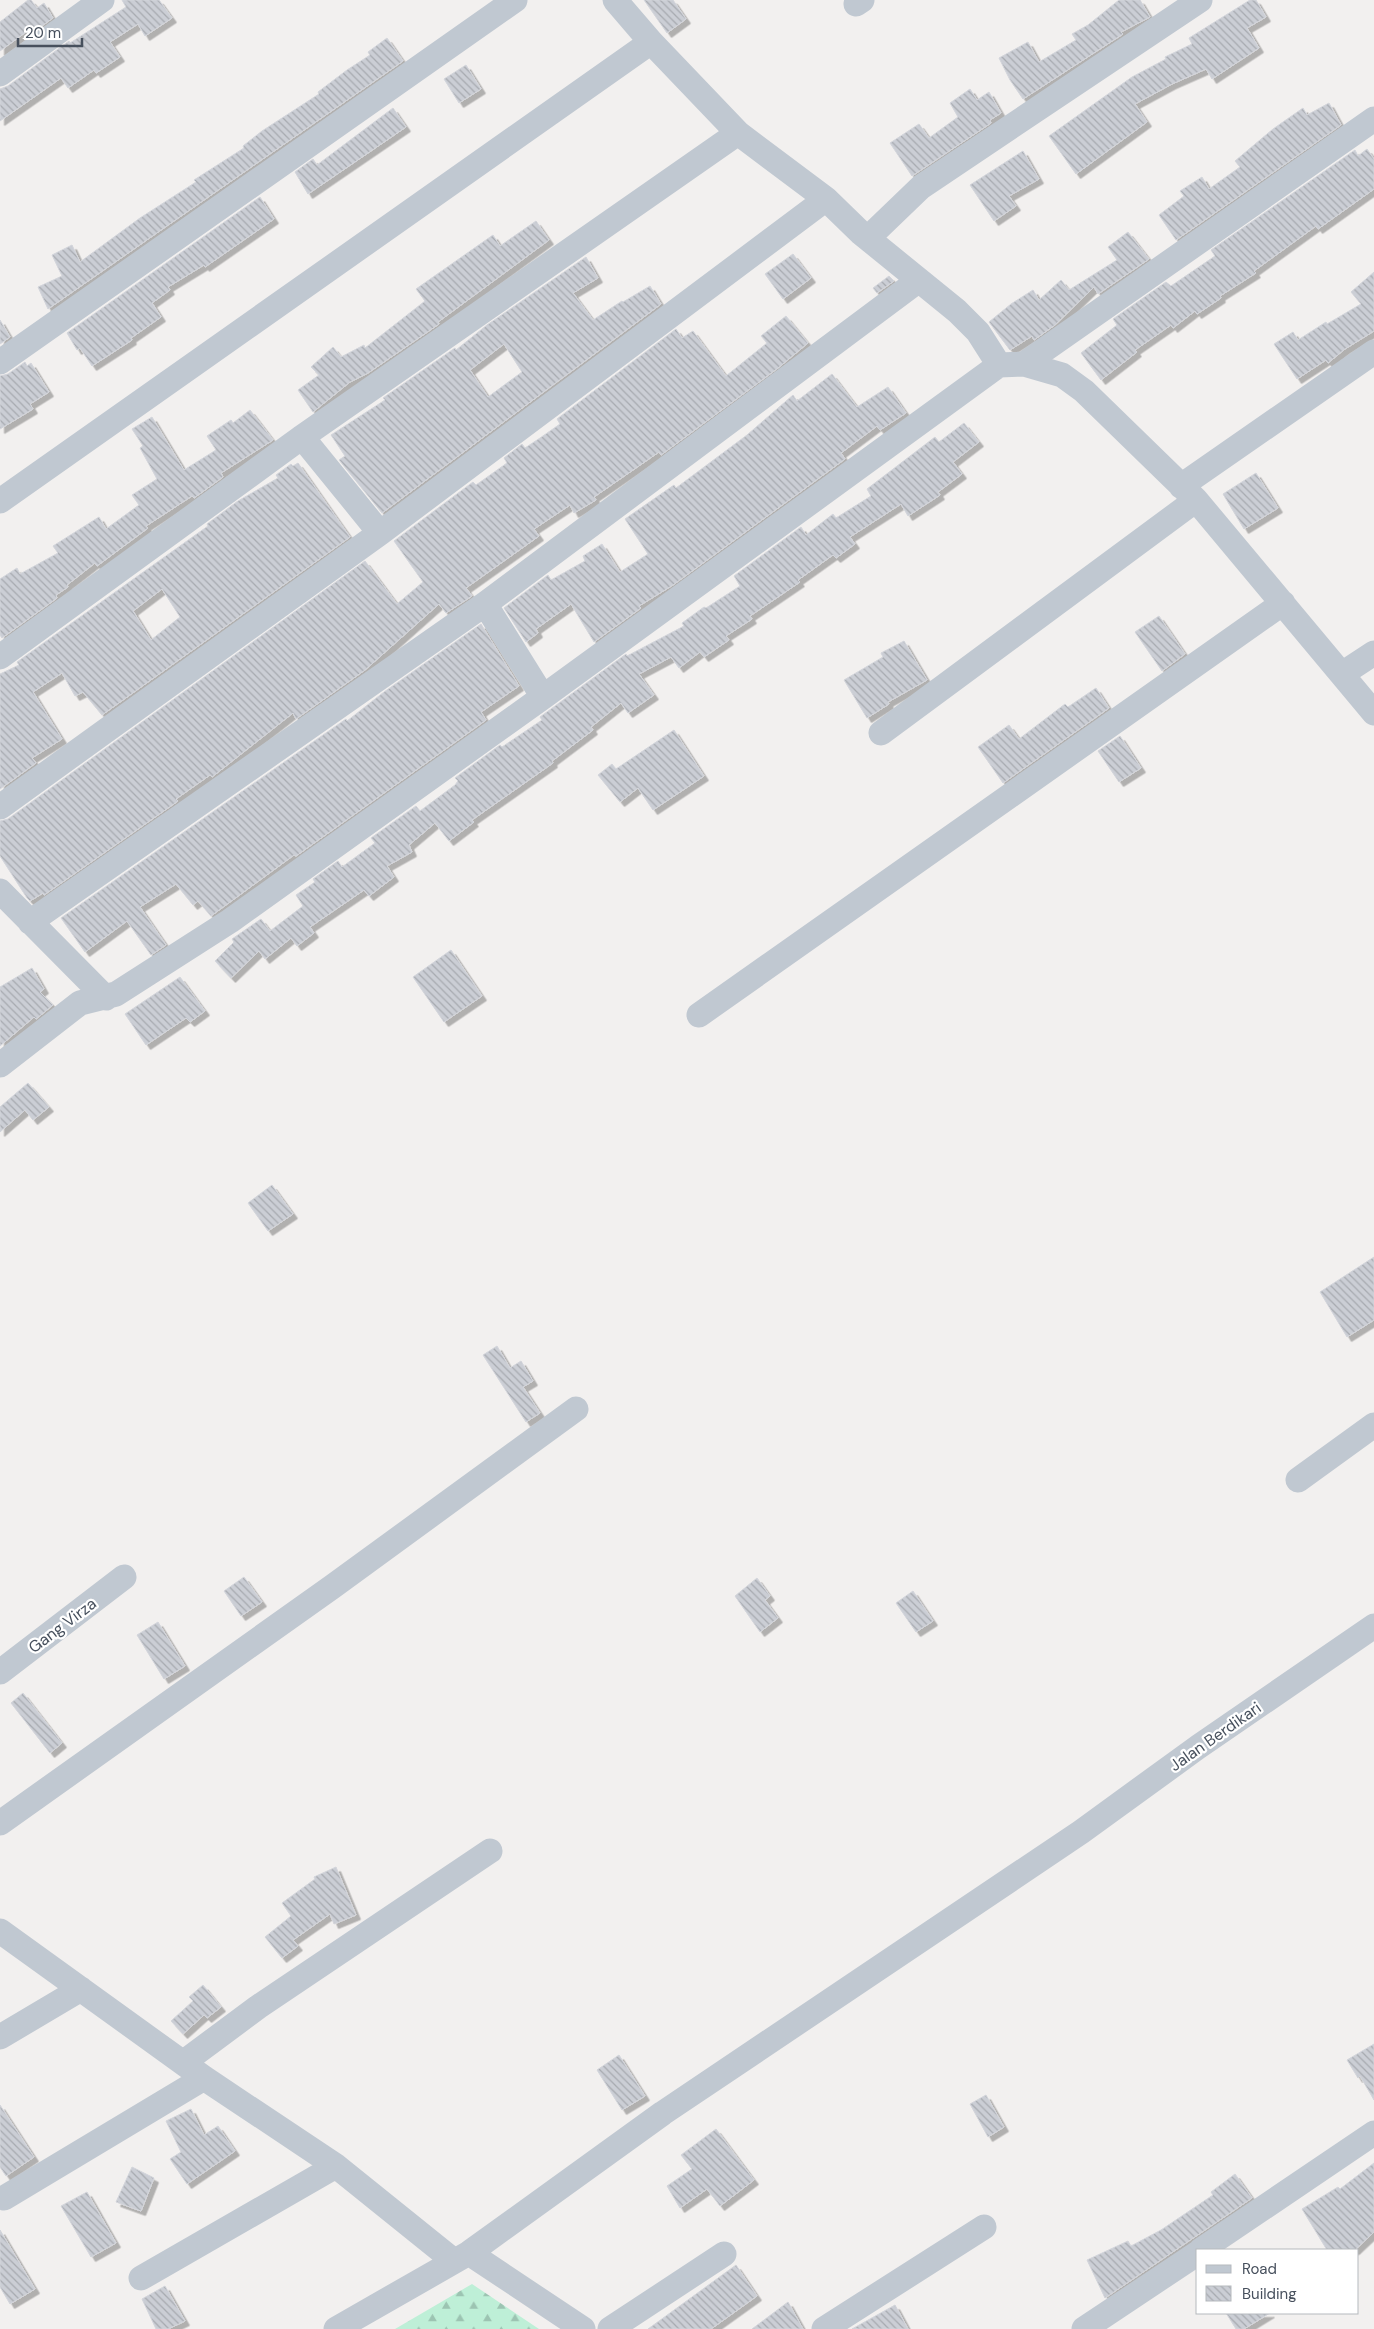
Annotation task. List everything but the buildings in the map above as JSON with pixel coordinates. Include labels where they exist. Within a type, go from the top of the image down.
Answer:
[{"type":"street","points":[[0,74],[102,0]]},
{"type":"street","points":[[0,362],[515,0]]},
{"type":"street","points":[[615,0],[651,42],[738,133],[826,199],[868,238],[957,310],[1012,365],[1062,375],[1084,391],[1188,493],[1283,603],[1374,713]]},
{"type":"street","points":[[868,238],[921,187],[1200,0]]},
{"type":"street","points":[[0,502],[651,42]]},
{"type":"street","points":[[0,1065],[80,1003],[116,994],[230,921],[1012,365],[1374,119]]},
{"type":"street","points":[[0,657],[302,437],[738,133]]},
{"type":"street","points":[[0,807],[380,532],[826,199]]},
{"type":"street","points":[[30,922],[485,604],[919,280]]},
{"type":"street","points":[[881,733],[1188,493],[1374,352]]},
{"type":"street","points":[[302,437],[380,532]]},
{"type":"street","points":[[699,1015],[1283,603]]},
{"type":"street","points":[[485,604],[543,697]]},
{"type":"street","points":[[1342,674],[1374,653]]},
{"type":"street","points":[[0,891],[106,998]]},
{"type":"street","points":[[0,1823],[332,1587],[576,1409]]},
{"type":"street","points":[[1298,1480],[1374,1425]]},
{"type":"street","name":"Gang Virza","points":[[0,1672],[124,1578]]},
{"type":"street","name":"Jalan Berdikari","points":[[336,2329],[462,2257],[663,2113],[1056,1848],[1374,1626]]},
{"type":"street","points":[[184,2062],[258,2007],[490,1851]]},
{"type":"street","points":[[0,1931],[204,2078],[336,2166],[462,2257],[584,2329]]},
{"type":"street","points":[[0,2037],[81,1989]]},
{"type":"street","points":[[4,2198],[204,2078]]},
{"type":"street","points":[[1202,2249],[1374,2133]]},
{"type":"street","points":[[141,2278],[336,2166]]},
{"type":"street","points":[[824,2329],[984,2227]]},
{"type":"street","points":[[610,2329],[724,2254]]},
{"type":"street","points":[[1084,2329],[1196,2254]]},
{"type":"green space","points":[[472,2284],[539,2329],[395,2329]]}]
